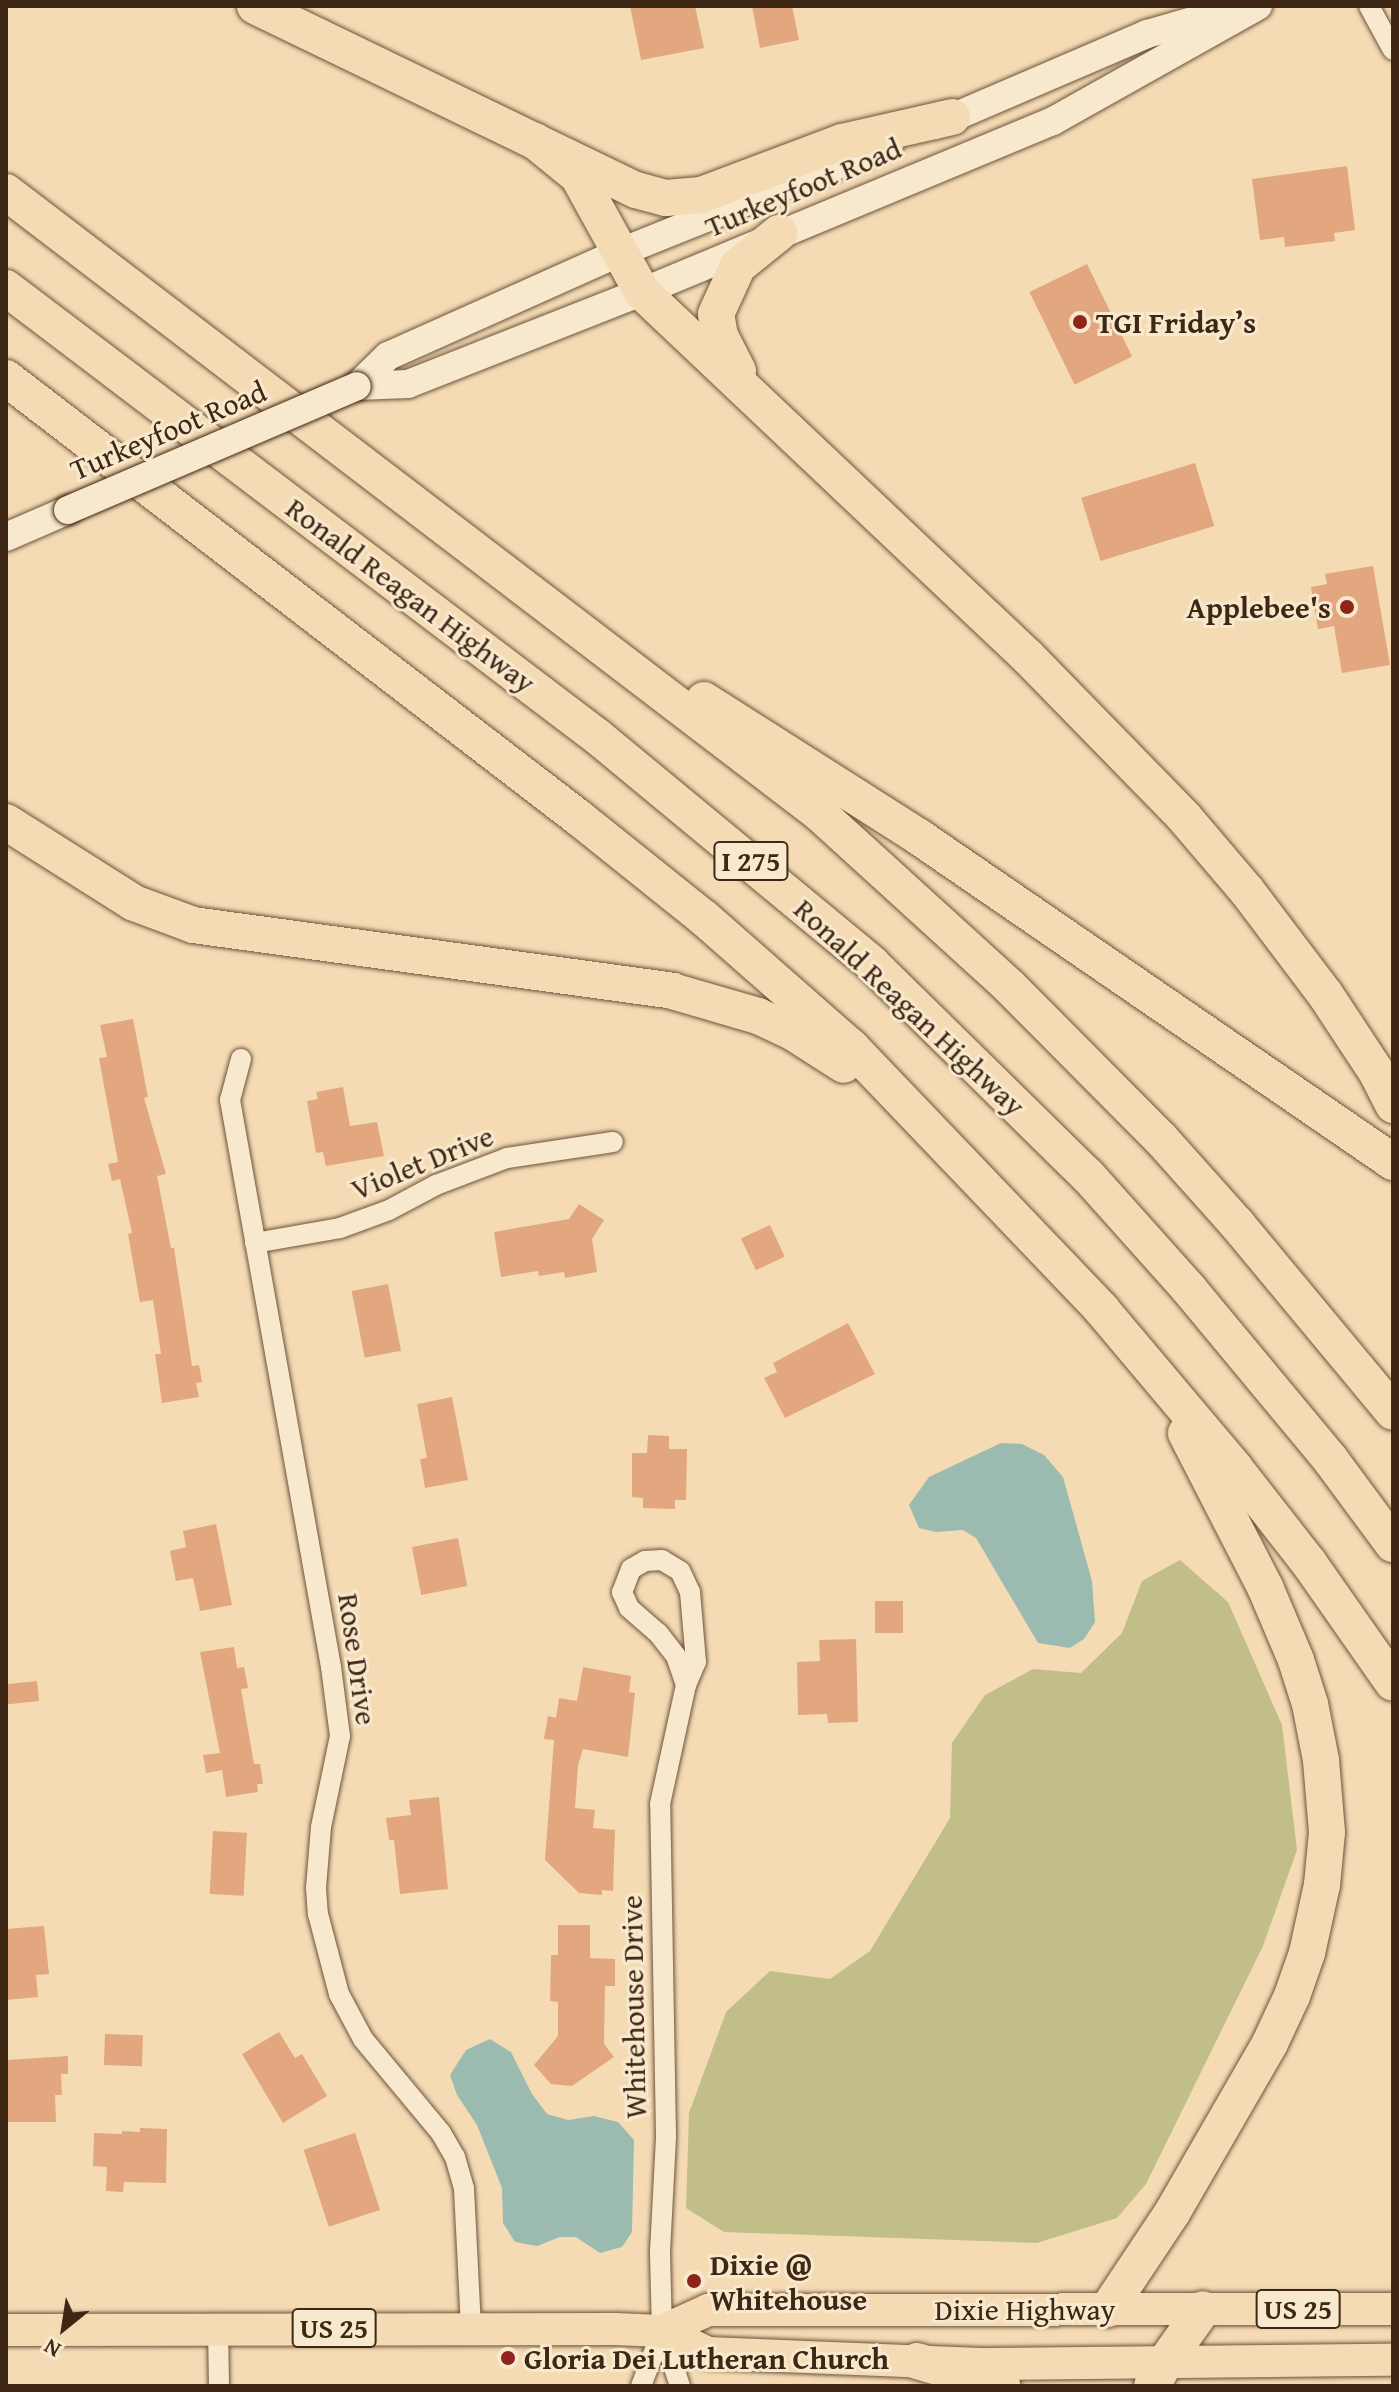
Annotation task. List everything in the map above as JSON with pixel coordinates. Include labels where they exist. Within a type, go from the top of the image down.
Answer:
[{"type":"highway","points":[[255,6],[636,190],[666,198],[701,195],[842,142],[952,117]]},
{"type":"highway","points":[[535,141],[578,176],[642,292],[1028,657],[1184,817],[1265,914],[1325,994],[1377,1073],[1393,1105]]},
{"type":"highway","name":"I 275","points":[[6,192],[819,813],[1009,986],[1161,1139],[1237,1224],[1393,1412]]},
{"type":"highway","points":[[763,405],[731,363],[716,314],[738,266],[779,233]]},
{"type":"highway","name":"Ronald Reagan Highway","points":[[6,288],[598,737],[872,964],[1088,1176],[1189,1289],[1330,1459],[1393,1544]]},
{"type":"highway","points":[[6,378],[693,909],[851,1047],[917,1112],[1102,1310],[1309,1563],[1393,1683]]},
{"type":"highway","points":[[516,580],[919,837],[1393,1162]]},
{"type":"highway","points":[[6,822],[134,903],[193,925],[657,988],[721,1003],[794,1033],[917,1112]]},
{"type":"highway","points":[[1108,2309],[1172,2213],[1270,2043],[1292,1996],[1310,1940],[1327,1832],[1321,1760],[1310,1704],[1296,1660],[1265,1587],[1155,1375]]},
{"type":"highway","points":[[1158,2375],[1203,2309]]},
{"type":"highway","points":[[917,2361],[1002,2386]]},
{"type":"main road","name":"Turkeyfoot Road","points":[[6,537],[357,386],[388,356],[621,252],[1147,34],[1246,6]]},
{"type":"main road","name":"Turkeyfoot Road","points":[[357,386],[408,384],[642,292],[1053,121],[1135,78],[1258,6]]},
{"type":"main road","name":"Dixie Highway","points":[[662,2331],[708,2310],[1393,2309]]},
{"type":"main road","name":"Dixie Highway","points":[[6,2330],[471,2328],[662,2331],[708,2353],[1158,2375],[1393,2360]]},
{"type":"street","points":[[1369,6],[1393,50]]},
{"type":"street","name":"Rose Drive","points":[[241,1059],[230,1100],[331,1667],[340,1736],[321,1827],[316,1888],[326,1954],[339,1994],[363,2039],[441,2133],[455,2157],[464,2189],[471,2328]]},
{"type":"street","name":"Violet Drive","points":[[255,1243],[340,1228],[389,1210],[436,1185],[507,1158],[613,1142]]},
{"type":"street","name":"Whitehouse Drive","points":[[662,2331],[660,2252],[666,2124],[660,1804],[686,1685],[696,1662],[690,1592],[680,1571],[662,1560],[645,1561],[631,1569],[622,1592],[629,1608],[658,1633],[676,1656],[686,1685]]},
{"type":"street","points":[[218,2328],[219,2386]]},
{"type":"street","points":[[641,2386],[662,2331]]},
{"type":"street","points":[[662,2331],[680,2386]]},
{"type":"shaded area","points":[[1180,1560],[1228,1602],[1282,1725],[1297,1850],[1263,1946],[1146,2184],[1117,2218],[1037,2243],[724,2232],[686,2208],[689,2113],[726,2012],[770,1971],[830,1979],[870,1951],[950,1818],[952,1743],[985,1695],[1033,1669],[1081,1673],[1122,1633],[1142,1581]]},
{"type":"water","points":[[1001,1443],[1022,1444],[1044,1455],[1063,1477],[1092,1581],[1095,1622],[1084,1639],[1070,1648],[1038,1643],[976,1538],[963,1530],[936,1532],[919,1528],[909,1505],[929,1477]]},
{"type":"water","points":[[490,2039],[511,2052],[532,2094],[547,2114],[568,2120],[594,2116],[618,2122],[634,2140],[632,2232],[622,2247],[600,2253],[576,2237],[560,2237],[537,2246],[515,2242],[503,2223],[502,2188],[477,2125],[457,2095],[450,2075],[466,2050]]},
{"type":"building","points":[[630,6],[695,6],[704,48],[641,60]]},
{"type":"building","points":[[752,6],[792,6],[799,40],[760,48]]},
{"type":"building","points":[[1347,166],[1355,230],[1334,233],[1335,241],[1285,247],[1284,237],[1260,240],[1252,179]]},
{"type":"building","name":"TGI Friday’s","points":[[1087,264],[1132,357],[1075,385],[1029,292]]},
{"type":"building","points":[[1195,463],[1214,526],[1100,561],[1081,498]]},
{"type":"building","name":"Applebee's","points":[[1373,566],[1390,665],[1342,673],[1334,626],[1318,629],[1311,587],[1327,584],[1325,574]]},
{"type":"building","points":[[133,1019],[148,1097],[144,1098],[166,1174],[157,1176],[171,1248],[174,1248],[192,1366],[199,1365],[202,1382],[196,1383],[199,1397],[162,1403],[155,1354],[161,1354],[153,1300],[140,1302],[128,1234],[132,1233],[120,1179],[112,1181],[108,1164],[118,1162],[99,1058],[107,1057],[100,1025]]},
{"type":"building","points":[[343,1087],[350,1126],[377,1122],[384,1156],[326,1166],[323,1152],[316,1153],[307,1101],[318,1099],[316,1092]]},
{"type":"building","points":[[579,1204],[604,1220],[592,1239],[597,1272],[565,1278],[564,1272],[539,1276],[538,1271],[501,1277],[494,1232],[569,1219]]},
{"type":"building","points":[[770,1225],[785,1257],[756,1270],[741,1239]]},
{"type":"building","points":[[388,1284],[401,1351],[365,1358],[352,1291]]},
{"type":"building","points":[[848,1323],[875,1374],[785,1418],[764,1378],[777,1372],[773,1363]]},
{"type":"building","points":[[452,1397],[468,1480],[425,1488],[420,1459],[427,1458],[417,1404]]},
{"type":"building","points":[[648,1435],[669,1436],[669,1449],[687,1449],[686,1500],[675,1500],[675,1509],[643,1508],[643,1498],[632,1497],[632,1453],[647,1453]]},
{"type":"building","points":[[216,1524],[232,1605],[200,1611],[193,1578],[176,1581],[170,1551],[186,1547],[183,1531]]},
{"type":"building","points":[[458,1538],[467,1586],[421,1595],[412,1547]]},
{"type":"building","points":[[875,1601],[903,1601],[903,1633],[875,1633]]},
{"type":"building","points":[[856,1639],[858,1722],[828,1723],[827,1714],[798,1715],[797,1662],[820,1661],[819,1640]]},
{"type":"building","points":[[234,1647],[237,1668],[244,1667],[248,1688],[241,1689],[254,1764],[260,1764],[263,1784],[257,1784],[258,1792],[226,1797],[222,1770],[206,1773],[203,1755],[220,1753],[200,1652]]},
{"type":"building","points":[[583,1667],[631,1676],[629,1692],[635,1693],[628,1757],[583,1749],[578,1765],[575,1808],[595,1810],[593,1828],[615,1830],[613,1891],[602,1890],[602,1895],[579,1893],[545,1860],[554,1740],[544,1739],[548,1716],[556,1718],[559,1698],[577,1701]]},
{"type":"building","points":[[37,1681],[39,1701],[8,1704],[6,1684]]},
{"type":"building","points":[[439,1797],[448,1889],[400,1894],[394,1840],[389,1840],[386,1818],[411,1815],[409,1800]]},
{"type":"building","points":[[213,1831],[247,1833],[244,1896],[210,1894]]},
{"type":"building","points":[[558,1925],[590,1925],[590,1958],[615,1959],[615,1986],[605,1986],[604,2044],[614,2057],[572,2086],[551,2084],[534,2065],[558,2036],[558,2002],[550,2001],[551,1955],[558,1955]]},
{"type":"building","points":[[44,1926],[49,1974],[36,1975],[38,1997],[6,2000],[6,1929]]},
{"type":"building","points":[[279,2032],[295,2058],[302,2054],[327,2096],[283,2123],[242,2054]]},
{"type":"building","points":[[105,2034],[143,2035],[142,2066],[104,2065]]},
{"type":"building","points":[[68,2056],[68,2074],[61,2074],[62,2095],[55,2095],[56,2122],[6,2122],[6,2060]]},
{"type":"building","points":[[140,2128],[167,2129],[166,2183],[124,2182],[123,2192],[106,2191],[107,2167],[93,2166],[94,2133],[122,2134],[122,2131],[140,2132]]},
{"type":"building","points":[[355,2133],[380,2210],[329,2227],[304,2150]]},
{"type":"place","name":"TGI Friday’s","points":[[1080,322]]},
{"type":"place","name":"Applebee's","points":[[1347,607]]},
{"type":"place","name":"Dixie @ Whitehouse","points":[[694,2281]]},
{"type":"place","name":"Gloria Dei Lutheran Church","points":[[508,2358]]}]
